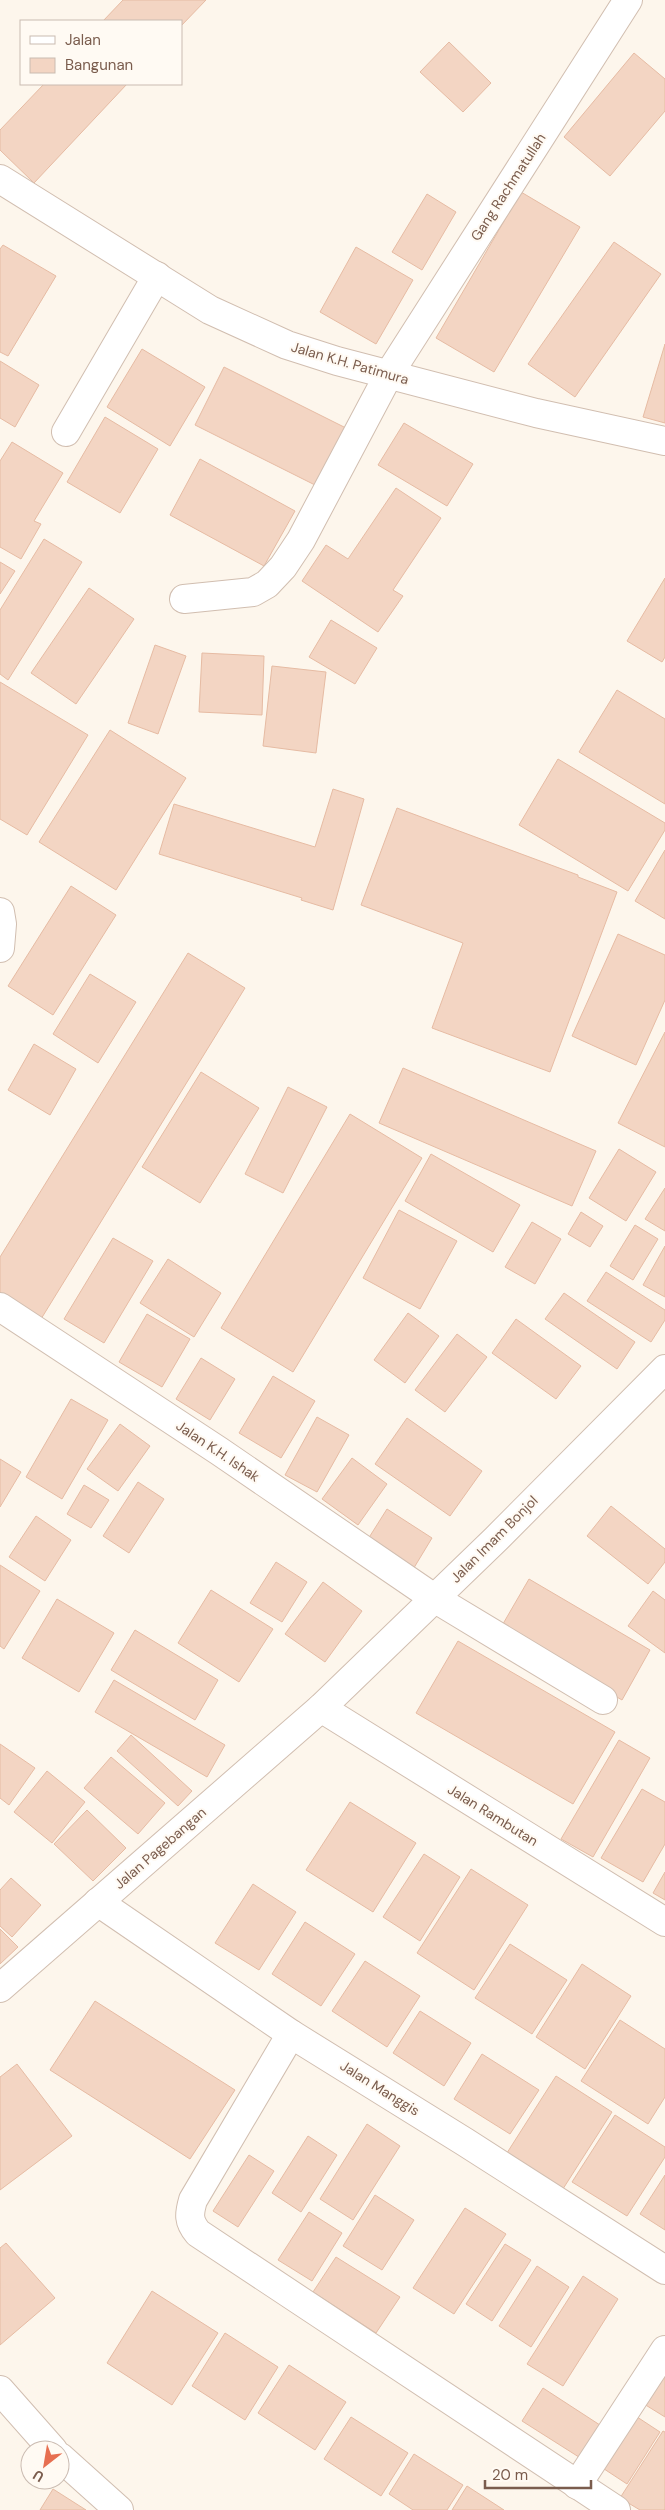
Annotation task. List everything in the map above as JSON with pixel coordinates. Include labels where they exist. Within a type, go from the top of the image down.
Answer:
[{"type":"street","name":"Gang Rachmatullah","points":[[184,599],[253,592],[267,584],[283,567],[301,540],[389,374],[628,0]]},
{"type":"street","name":"Jalan K.H. Patimura","points":[[4,190],[157,276],[210,310],[287,345],[337,361],[536,414],[665,441]]},
{"type":"street","points":[[66,432],[157,276]]},
{"type":"street","points":[[0,912],[2,924],[0,948]]},
{"type":"street","name":"Jalan K.H. Ishak","points":[[0,1307],[219,1451],[434,1598],[602,1700]]},
{"type":"street","name":"Jalan Imam Bonjol","points":[[322,1708],[665,1368]]},
{"type":"street","name":"Jalan Pagebangan","points":[[0,1988],[322,1708]]},
{"type":"street","name":"Jalan Rambutan","points":[[322,1708],[665,1922]]},
{"type":"street","name":"Jalan Manggis","points":[[98,1902],[291,2034],[466,2142],[665,2270]]},
{"type":"street","points":[[291,2034],[194,2200],[189,2214],[190,2224],[198,2233],[616,2510]]},
{"type":"street","points":[[577,2485],[665,2350]]},
{"type":"street","points":[[0,2390],[44,2440]]},
{"type":"street","points":[[70,2466],[119,2510]]},
{"type":"building","points":[[123,0],[206,0],[182,25],[182,20],[104,20]]},
{"type":"building","points":[[449,42],[491,83],[463,112],[420,72]]},
{"type":"building","points":[[634,53],[665,79],[665,111],[610,176],[564,137]]},
{"type":"building","points":[[43,85],[126,85],[34,183],[0,150],[0,130]]},
{"type":"building","points":[[521,192],[580,227],[494,372],[436,338]]},
{"type":"building","points":[[427,194],[456,212],[422,270],[392,252]]},
{"type":"building","points":[[614,242],[661,274],[575,397],[528,364]]},
{"type":"building","points":[[3,245],[56,276],[8,356],[0,352],[0,249]]},
{"type":"building","points":[[356,247],[413,280],[376,344],[320,312]]},
{"type":"building","points":[[665,344],[665,423],[643,417]]},
{"type":"building","points":[[142,349],[205,387],[170,446],[107,407]]},
{"type":"building","points":[[0,361],[39,385],[15,427],[0,418]]},
{"type":"building","points":[[224,367],[352,431],[323,489],[195,425]]},
{"type":"building","points":[[105,417],[158,449],[120,513],[67,482]]},
{"type":"building","points":[[404,423],[473,464],[447,506],[378,465]]},
{"type":"building","points":[[12,442],[63,473],[34,521],[41,524],[21,559],[0,547],[0,461]]},
{"type":"building","points":[[200,459],[295,511],[264,566],[170,515]]},
{"type":"building","points":[[396,488],[441,518],[393,590],[403,596],[378,632],[302,581],[326,545],[348,559]]},
{"type":"building","points":[[44,539],[82,562],[8,680],[0,674],[0,610]]},
{"type":"building","points":[[0,562],[15,571],[0,594]]},
{"type":"building","points":[[665,578],[665,657],[662,662],[627,641]]},
{"type":"building","points":[[89,588],[134,619],[76,704],[31,673]]},
{"type":"building","points":[[331,620],[377,648],[355,684],[309,657]]},
{"type":"building","points":[[155,645],[186,656],[158,734],[128,723]]},
{"type":"building","points":[[202,653],[264,656],[262,715],[199,712]]},
{"type":"building","points":[[272,666],[326,672],[316,753],[263,746]]},
{"type":"building","points":[[0,682],[88,735],[27,835],[0,819]]},
{"type":"building","points":[[617,690],[665,719],[665,804],[579,752]]},
{"type":"building","points":[[110,730],[186,778],[116,890],[39,842]]},
{"type":"building","points":[[558,759],[665,823],[665,830],[628,891],[519,825]]},
{"type":"building","points":[[333,789],[364,799],[333,910],[301,900],[302,898],[159,854],[174,804],[315,847]]},
{"type":"building","points":[[397,808],[578,875],[578,877],[617,892],[550,1072],[432,1028],[463,943],[361,905]]},
{"type":"building","points":[[665,850],[665,919],[635,901]]},
{"type":"building","points":[[71,886],[116,915],[53,1015],[8,986]]},
{"type":"building","points":[[618,934],[665,955],[665,1000],[636,1065],[572,1036]]},
{"type":"building","points":[[188,953],[245,988],[41,1319],[0,1293],[0,1257]]},
{"type":"building","points":[[90,974],[136,1002],[98,1063],[53,1034]]},
{"type":"building","points":[[665,1032],[665,1147],[618,1123]]},
{"type":"building","points":[[34,1044],[76,1069],[50,1115],[8,1090]]},
{"type":"building","points":[[403,1068],[596,1151],[572,1206],[379,1123]]},
{"type":"building","points":[[201,1072],[259,1108],[200,1203],[142,1167]]},
{"type":"building","points":[[288,1087],[327,1107],[283,1193],[245,1174]]},
{"type":"building","points":[[350,1114],[422,1158],[293,1372],[221,1328]]},
{"type":"building","points":[[619,1149],[656,1172],[626,1221],[589,1198]]},
{"type":"building","points":[[431,1154],[520,1205],[493,1252],[405,1201]]},
{"type":"building","points":[[665,1188],[665,1231],[645,1219]]},
{"type":"building","points":[[399,1210],[457,1241],[420,1309],[363,1278]]},
{"type":"building","points":[[581,1212],[603,1226],[590,1247],[568,1234]]},
{"type":"building","points":[[532,1222],[561,1239],[535,1284],[505,1267]]},
{"type":"building","points":[[635,1225],[658,1239],[633,1280],[610,1266]]},
{"type":"building","points":[[113,1238],[153,1261],[104,1343],[64,1319]]},
{"type":"building","points":[[665,1246],[665,1297],[643,1285]]},
{"type":"building","points":[[168,1259],[221,1293],[194,1337],[140,1303]]},
{"type":"building","points":[[606,1272],[665,1310],[665,1320],[651,1342],[587,1301]]},
{"type":"building","points":[[564,1293],[635,1342],[617,1369],[545,1319]]},
{"type":"building","points":[[408,1313],[439,1336],[405,1383],[374,1360]]},
{"type":"building","points":[[147,1314],[190,1339],[162,1387],[119,1362]]},
{"type":"building","points":[[516,1319],[581,1366],[556,1399],[492,1353]]},
{"type":"building","points":[[457,1334],[487,1357],[445,1412],[415,1390]]},
{"type":"building","points":[[201,1358],[235,1379],[210,1420],[176,1399]]},
{"type":"building","points":[[273,1376],[315,1401],[281,1458],[239,1433]]},
{"type":"building","points":[[71,1399],[108,1420],[62,1499],[26,1477]]},
{"type":"building","points":[[317,1417],[349,1435],[317,1492],[285,1475]]},
{"type":"building","points":[[407,1418],[482,1471],[450,1516],[375,1464]]},
{"type":"building","points":[[120,1424],[150,1446],[118,1491],[87,1469]]},
{"type":"building","points":[[352,1458],[387,1484],[358,1525],[322,1499]]},
{"type":"building","points":[[0,1459],[21,1472],[0,1507]]},
{"type":"building","points":[[138,1482],[164,1499],[129,1553],[103,1536]]},
{"type":"building","points":[[84,1485],[109,1500],[91,1528],[67,1514]]},
{"type":"building","points":[[611,1506],[665,1549],[665,1562],[648,1584],[587,1536]]},
{"type":"building","points":[[387,1509],[432,1538],[409,1576],[363,1547]]},
{"type":"building","points":[[36,1516],[71,1540],[45,1581],[9,1557]]},
{"type":"building","points":[[276,1562],[307,1582],[282,1622],[250,1603]]},
{"type":"building","points":[[0,1565],[40,1591],[4,1649],[0,1646]]},
{"type":"building","points":[[529,1579],[650,1650],[622,1700],[500,1629]]},
{"type":"building","points":[[323,1582],[362,1611],[325,1662],[285,1634]]},
{"type":"building","points":[[211,1590],[273,1629],[239,1682],[178,1643]]},
{"type":"building","points":[[653,1591],[665,1600],[665,1653],[628,1626]]},
{"type":"building","points":[[57,1599],[114,1633],[79,1692],[22,1658]]},
{"type":"building","points":[[135,1630],[218,1680],[195,1720],[111,1670]]},
{"type":"building","points":[[458,1641],[615,1732],[573,1804],[416,1713]]},
{"type":"building","points":[[114,1680],[225,1745],[207,1777],[95,1712]]},
{"type":"building","points":[[131,1735],[192,1791],[178,1806],[117,1751]]},
{"type":"building","points":[[619,1740],[650,1758],[593,1857],[561,1839]]},
{"type":"building","points":[[0,1744],[35,1768],[9,1805],[0,1798]]},
{"type":"building","points":[[111,1757],[165,1803],[138,1834],[84,1788]]},
{"type":"building","points":[[47,1771],[85,1802],[52,1843],[14,1812]]},
{"type":"building","points":[[642,1789],[665,1802],[665,1844],[643,1882],[601,1858]]},
{"type":"building","points":[[350,1802],[416,1843],[373,1912],[306,1870]]},
{"type":"building","points":[[87,1810],[126,1848],[93,1881],[54,1844]]},
{"type":"building","points":[[424,1854],[460,1877],[420,1941],[383,1917]]},
{"type":"building","points":[[471,1869],[528,1905],[474,1990],[417,1953]]},
{"type":"building","points":[[665,1872],[665,1900],[653,1893]]},
{"type":"building","points":[[11,1878],[41,1905],[12,1937],[0,1926],[0,1890]]},
{"type":"building","points":[[253,1884],[296,1912],[259,1970],[215,1943]]},
{"type":"building","points":[[305,1922],[355,1954],[321,2006],[272,1974]]},
{"type":"building","points":[[0,1929],[18,1947],[0,1964]]},
{"type":"building","points":[[510,1944],[567,1980],[532,2034],[475,1998]]},
{"type":"building","points":[[365,1961],[420,1996],[387,2047],[332,2011]]},
{"type":"building","points":[[582,1964],[631,1996],[585,2069],[536,2037]]},
{"type":"building","points":[[95,2001],[235,2090],[190,2159],[50,2070]]},
{"type":"building","points":[[420,2011],[471,2043],[444,2086],[393,2053]]},
{"type":"building","points":[[620,2020],[665,2049],[665,2097],[648,2124],[581,2081]]},
{"type":"building","points":[[482,2054],[539,2090],[510,2134],[454,2099]]},
{"type":"building","points":[[17,2064],[72,2136],[0,2190],[0,2077]]},
{"type":"building","points":[[556,2076],[612,2112],[561,2192],[505,2156]]},
{"type":"building","points":[[615,2115],[665,2147],[665,2157],[627,2216],[572,2182]]},
{"type":"building","points":[[367,2124],[400,2146],[353,2220],[320,2199]]},
{"type":"building","points":[[308,2136],[337,2155],[301,2212],[272,2193]]},
{"type":"building","points":[[249,2155],[274,2171],[238,2227],[213,2211]]},
{"type":"building","points":[[665,2175],[665,2230],[640,2214]]},
{"type":"building","points":[[375,2195],[414,2220],[382,2270],[343,2246]]},
{"type":"building","points":[[465,2208],[506,2234],[454,2314],[413,2288]]},
{"type":"building","points":[[309,2212],[342,2233],[312,2281],[278,2260]]},
{"type":"building","points":[[6,2243],[55,2298],[0,2345],[0,2248]]},
{"type":"building","points":[[505,2244],[531,2260],[492,2321],[466,2304]]},
{"type":"building","points":[[336,2257],[400,2297],[376,2333],[313,2292]]},
{"type":"building","points":[[537,2266],[569,2287],[531,2347],[499,2326]]},
{"type":"building","points":[[583,2276],[618,2299],[563,2386],[527,2364]]},
{"type":"building","points":[[152,2291],[218,2333],[172,2405],[107,2363]]},
{"type":"building","points":[[225,2333],[278,2367],[245,2420],[192,2386]]},
{"type":"building","points":[[289,2365],[346,2402],[315,2450],[258,2413]]},
{"type":"building","points":[[665,2372],[665,2417],[644,2404]]},
{"type":"building","points":[[543,2388],[603,2427],[582,2459],[522,2421]]},
{"type":"building","points":[[628,2411],[660,2432],[627,2484],[595,2463]]},
{"type":"building","points":[[351,2417],[408,2453],[381,2496],[324,2459]]},
{"type":"building","points":[[663,2431],[665,2432],[665,2510],[640,2510],[620,2498]]},
{"type":"building","points":[[414,2454],[463,2485],[447,2510],[413,2510],[389,2494]]},
{"type":"building","points":[[467,2486],[504,2510],[452,2510]]},
{"type":"building","points":[[52,2490],[55,2490],[86,2510],[40,2510]]}]
